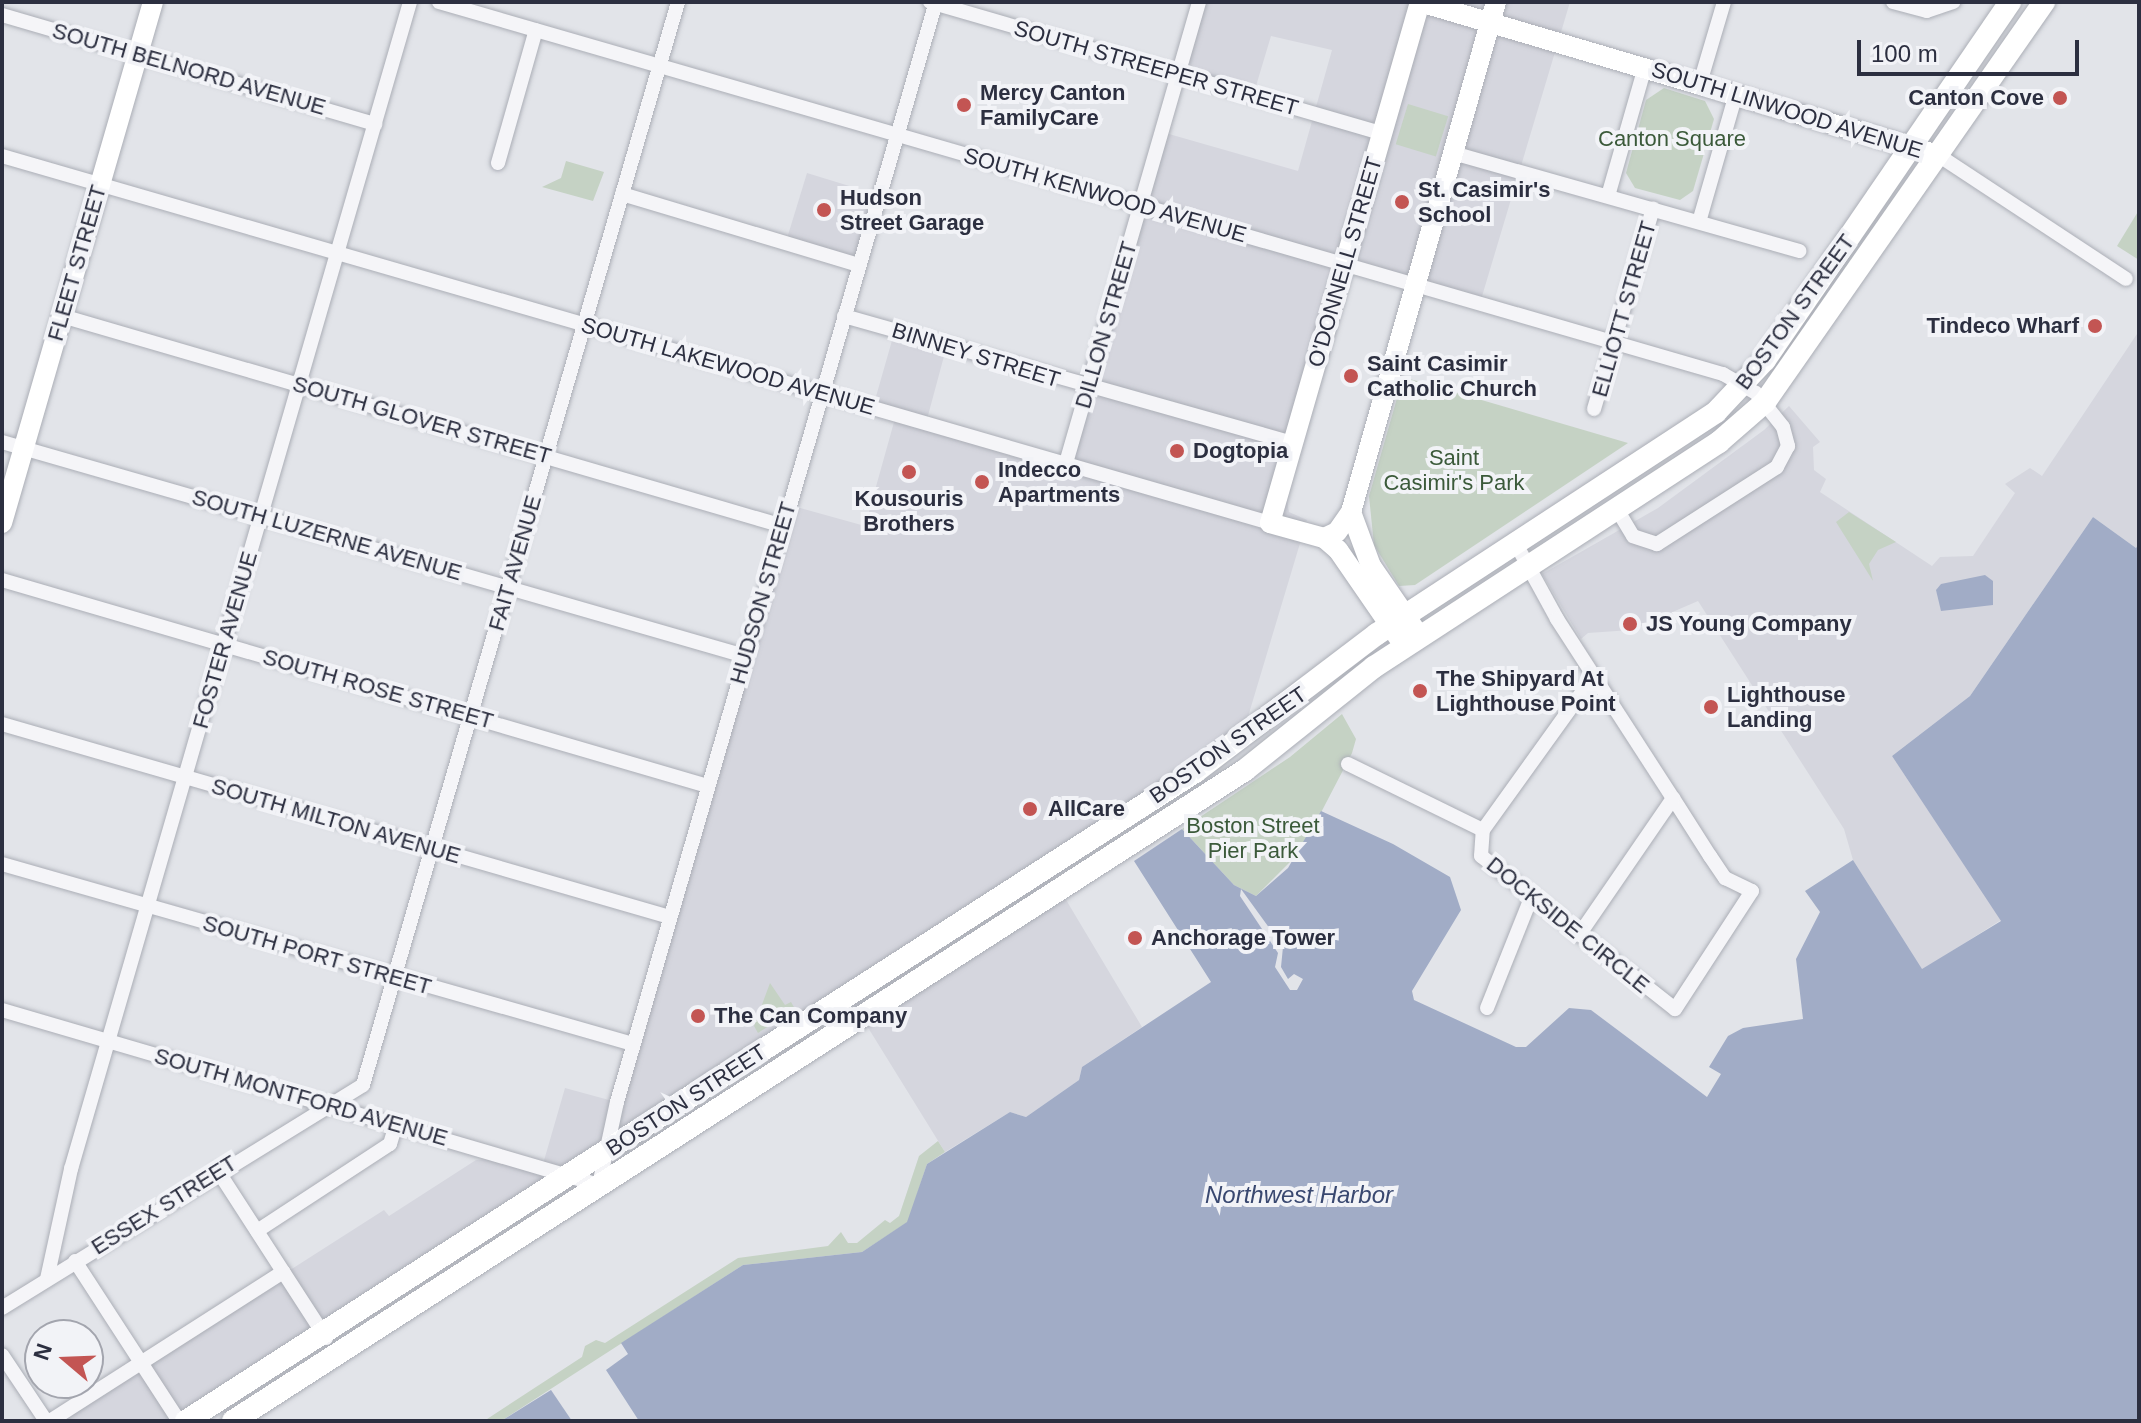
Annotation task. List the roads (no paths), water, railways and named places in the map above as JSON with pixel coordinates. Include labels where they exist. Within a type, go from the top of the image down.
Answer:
[{"type":"main road","name":"BOSTON STREET","points":[[186,1421],[1229,749],[1397,621],[1662,451],[1746,385],[2010,2]]},
{"type":"main road","name":"BOSTON STREET","points":[[233,1421],[336,1355],[393,1325],[599,1185],[1245,770],[1412,642],[1618,511],[1719,442],[1765,402],[2044,2]]},
{"type":"street","name":"FLEET STREET","points":[[2,523],[153,2]]},
{"type":"street","name":"FOSTER AVENUE","points":[[47,1279],[109,1041],[410,2]]},
{"type":"street","name":"SOUTH KENWOOD AVENUE","points":[[439,2],[1614,342],[1746,385],[1765,402],[1783,427],[1788,446],[1784,460],[1657,544],[1644,543],[1633,536],[1618,511]]},
{"type":"street","name":"FAIT AVENUE","points":[[329,1105],[363,1085],[678,2]]},
{"type":"street","name":"DILLON STREET","points":[[1066,463],[1199,2]]},
{"type":"street","name":"SOUTH LINWOOD AVENUE","points":[[1420,2],[1938,155],[2126,279]]},
{"type":"street","name":"O'DONNELL STREET","points":[[1270,523],[1420,2]]},
{"type":"street","points":[[1412,642],[1350,565],[1324,538],[1337,532],[1351,512],[1496,2]]},
{"type":"street","points":[[1700,83],[1724,2]]},
{"type":"street","points":[[1893,2],[1932,11],[1953,2]]},
{"type":"street","name":"SOUTH STREEPER STREET","points":[[934,3],[1383,134]]},
{"type":"street","name":"HUDSON STREET","points":[[599,1185],[604,1153],[633,1044],[708,786],[742,656],[783,526],[934,3]]},
{"type":"street","name":"SOUTH BELNORD AVENUE","points":[[2,15],[375,124]]},
{"type":"street","points":[[498,163],[536,30]]},
{"type":"street","points":[[1608,196],[1645,67]]},
{"type":"street","points":[[1699,222],[1736,94]]},
{"type":"street","points":[[1453,153],[1799,251]]},
{"type":"street","name":"SOUTH LAKEWOOD AVENUE","points":[[2,156],[1324,538]]},
{"type":"street","points":[[622,194],[859,265]]},
{"type":"street","name":"ELLIOTT STREET","points":[[1594,409],[1653,209]]},
{"type":"street","name":"SOUTH GLOVER STREET","points":[[62,316],[783,526]]},
{"type":"street","name":"BINNEY STREET","points":[[844,316],[1088,388],[1293,443]]},
{"type":"street","name":"SOUTH LUZERNE AVENUE","points":[[2,442],[742,656]]},
{"type":"street","points":[[1351,512],[1371,566],[1397,621]]},
{"type":"street","points":[[1516,544],[1557,619],[1673,798],[1579,935]]},
{"type":"street","name":"SOUTH ROSE STREET","points":[[2,580],[708,786]]},
{"type":"street","name":"DOCKSIDE CIRCLE","points":[[1599,683],[1583,691],[1483,830],[1481,856],[1675,1009],[1752,891],[1725,878],[1673,798]]},
{"type":"street","name":"SOUTH MILTON AVENUE","points":[[2,724],[670,917]]},
{"type":"street","points":[[1348,764],[1483,830]]},
{"type":"street","name":"SOUTH PORT STREET","points":[[2,864],[394,979],[633,1044]]},
{"type":"street","points":[[1487,1008],[1531,898]]},
{"type":"street","name":"SOUTH MONTFORD AVENUE","points":[[2,1010],[599,1185]]},
{"type":"street","name":"ESSEX STREET","points":[[2,1308],[218,1171],[329,1105]]},
{"type":"street","points":[[257,1231],[390,1144],[396,1124]]},
{"type":"street","points":[[218,1171],[336,1355]]},
{"type":"street","points":[[75,1261],[179,1421]]},
{"type":"street","points":[[2,1355],[48,1421],[283,1272]]},
{"type":"street","points":[[2,1294],[17,1298]]},
{"type":"water","name":"Northwest Harbor","points":[[2093,517],[2136,548],[2139,544],[2139,1421],[639,1421],[606,1370],[628,1354],[621,1343],[743,1265],[862,1252],[907,1222],[927,1164],[1010,1112],[1026,1117],[1079,1080],[1082,1067],[1211,982],[1134,861],[1182,829],[1234,885],[1256,896],[1288,868],[1321,811],[1393,844],[1450,877],[1461,910],[1412,991],[1414,1000],[1516,1047],[1526,1047],[1569,1008],[1591,1010],[1707,1097],[1721,1074],[1709,1067],[1728,1036],[1743,1028],[1803,1019],[1796,959],[1820,912],[1805,891],[1853,860],[1922,969],[2001,921],[1892,756],[1970,696]]},
{"type":"water","points":[[1985,575],[1993,581],[1993,605],[1941,611],[1936,590],[1941,584]]},
{"type":"water","points":[[551,1390],[572,1421],[501,1421]]},
{"type":"place","name":"Canton Cove","points":[[2060,98]]},
{"type":"place","name":"Mercy Canton FamilyCare","points":[[964,105]]},
{"type":"place","name":"St. Casimir's School","points":[[1402,202]]},
{"type":"place","name":"Hudson Street Garage","points":[[824,210]]},
{"type":"place","name":"Tindeco Wharf","points":[[2095,326]]},
{"type":"place","name":"Saint Casimir Catholic Church","points":[[1351,376]]},
{"type":"place","name":"Dogtopia","points":[[1177,451]]},
{"type":"place","name":"Kousouris Brothers","points":[[909,472]]},
{"type":"place","name":"Indecco Apartments","points":[[982,482]]},
{"type":"place","name":"JS Young Company","points":[[1630,624]]},
{"type":"place","name":"The Shipyard At Lighthouse Point","points":[[1420,691]]},
{"type":"place","name":"Lighthouse Landing","points":[[1711,707]]},
{"type":"place","name":"AllCare","points":[[1030,809]]},
{"type":"place","name":"Anchorage Tower","points":[[1135,938]]},
{"type":"place","name":"The Can Company","points":[[698,1016]]},
{"type":"park label","name":"Canton Square","points":[[1672,139]]},
{"type":"park label","name":"Saint Casimir's Park","points":[[1454,470]]},
{"type":"park label","name":"Boston Street Pier Park","points":[[1253,838]]}]
